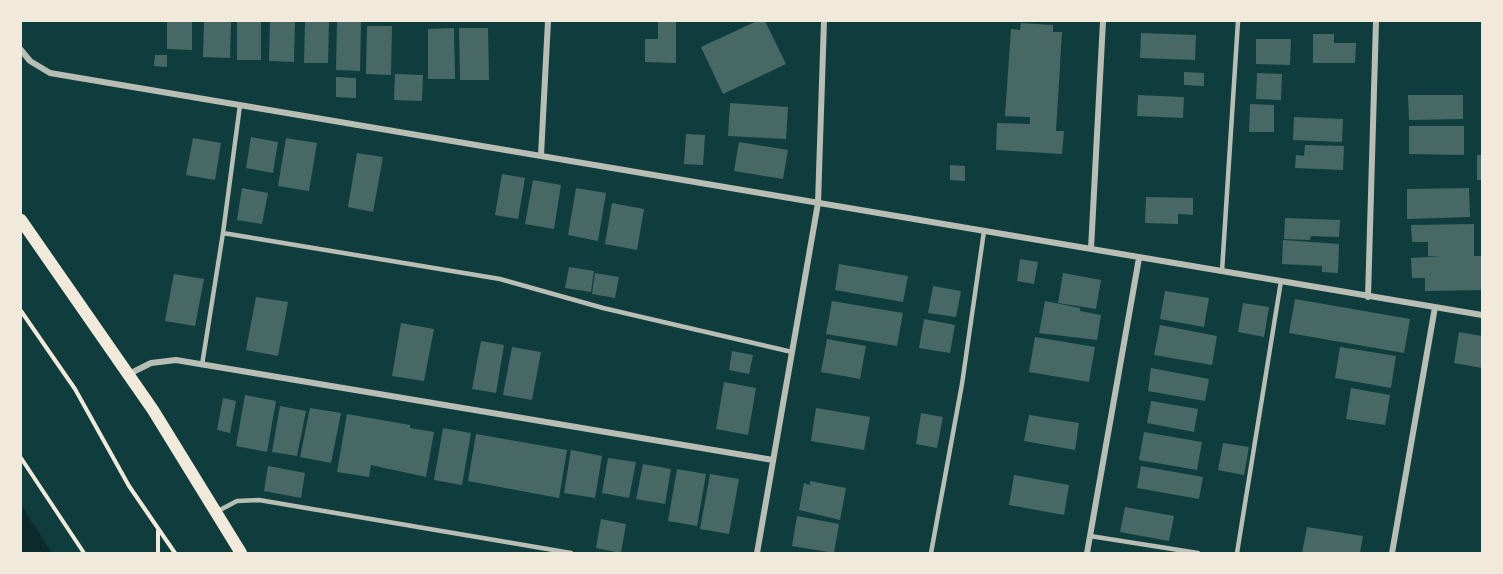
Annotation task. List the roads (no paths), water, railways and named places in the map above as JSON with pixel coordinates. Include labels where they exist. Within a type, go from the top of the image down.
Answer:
[{"type":"main road","points":[[21,220],[129,374],[240,553]]},
{"type":"street","points":[[541,155],[548,21]]},
{"type":"street","points":[[757,553],[818,203],[824,21]]},
{"type":"street","points":[[1091,249],[1102,21]]},
{"type":"street","points":[[1368,297],[1376,21]]},
{"type":"street","points":[[21,50],[30,61],[43,70],[1482,315]]},
{"type":"street","points":[[1087,553],[1139,258]]},
{"type":"street","points":[[1392,553],[1435,308]]},
{"type":"street","points":[[129,374],[151,363],[176,360],[773,460]]},
{"type":"lane","points":[[1222,271],[1238,21]]},
{"type":"lane","points":[[202,364],[240,105]]},
{"type":"lane","points":[[931,553],[962,384],[984,231]]},
{"type":"lane","points":[[223,233],[500,279],[603,308],[792,352]]},
{"type":"lane","points":[[1237,553],[1281,281]]},
{"type":"lane","points":[[216,512],[237,501],[259,500],[571,553]]},
{"type":"lane","points":[[1090,536],[1198,553]]},
{"type":"water","points":[[21,505],[52,553],[21,553]]}]
